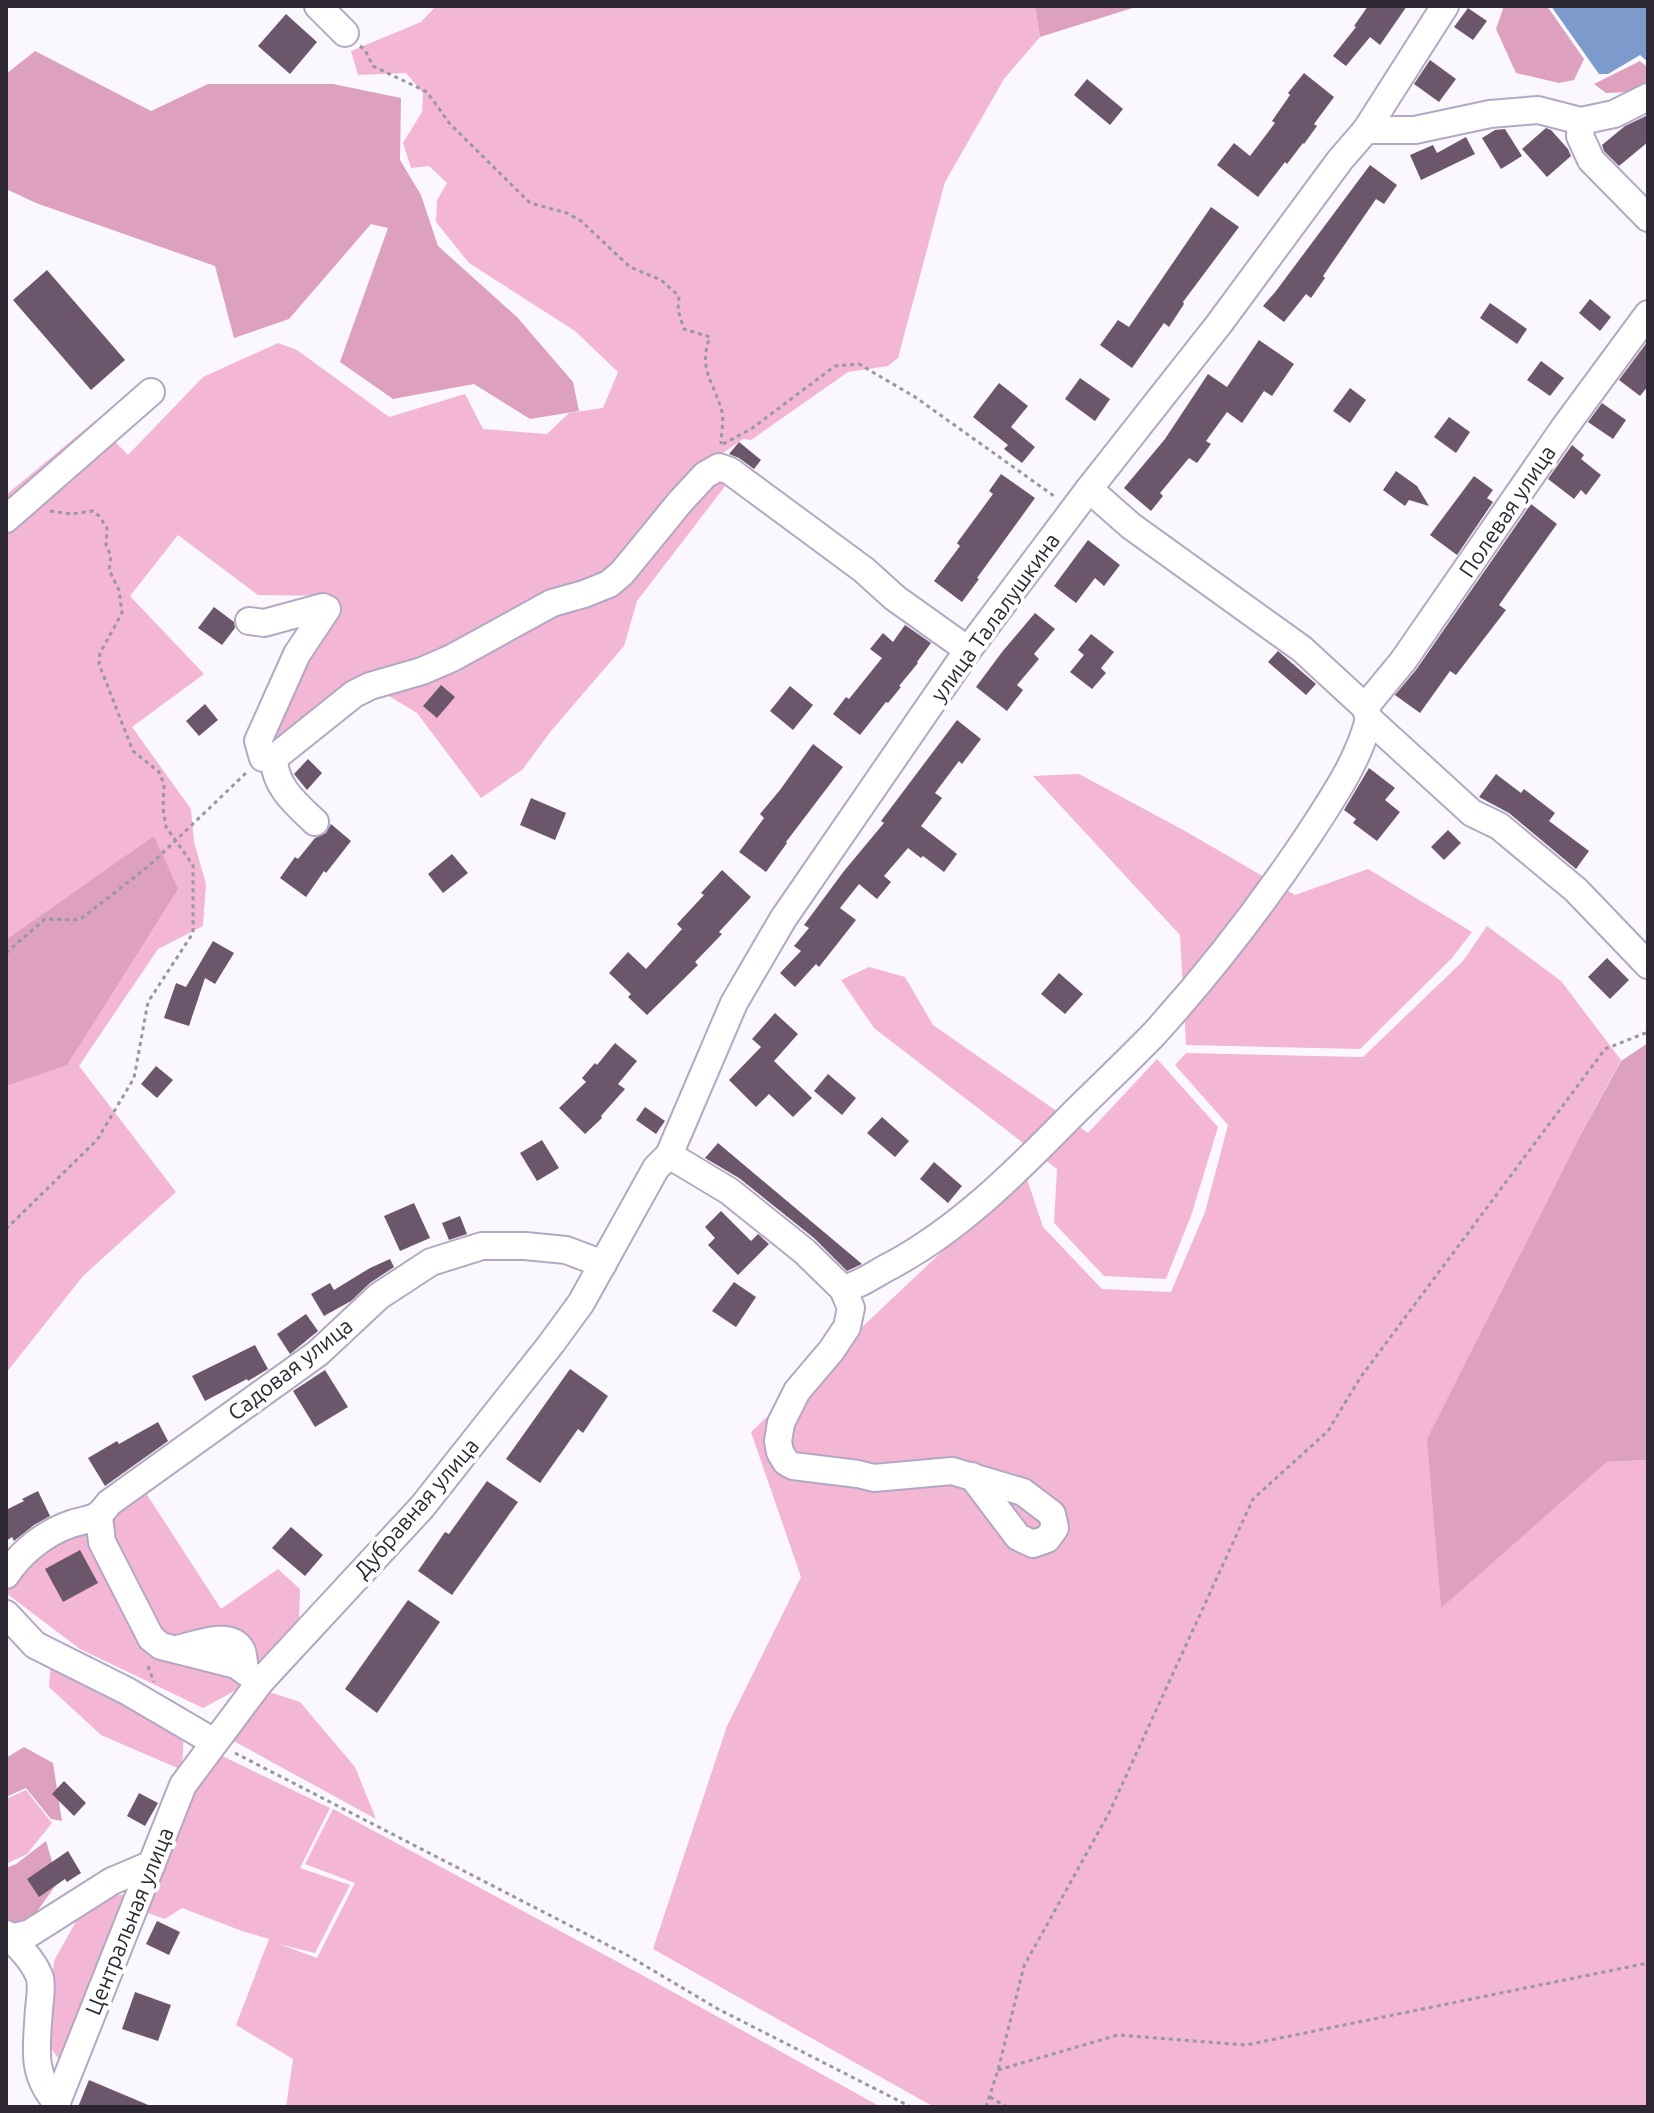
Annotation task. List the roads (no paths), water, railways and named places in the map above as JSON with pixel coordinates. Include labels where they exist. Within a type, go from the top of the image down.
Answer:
[{"type":"street","points":[[318,6],[345,33]]},
{"type":"street","name":"улица Талалушкина","points":[[603,1264],[656,1168],[669,1155],[734,1003],[783,919],[968,650],[1219,324],[1340,160],[1366,130],[1445,6]]},
{"type":"street","points":[[1366,130],[1415,130],[1490,114],[1538,110],[1581,121],[1614,114],[1648,97]]},
{"type":"street","points":[[1581,121],[1580,136],[1591,160],[1648,218]]},
{"type":"street","name":"Полевая улица","points":[[843,1289],[862,1284],[912,1255],[1015,1173],[1152,1035],[1205,976],[1293,859],[1334,796],[1363,743],[1367,713],[1564,428],[1648,314]]},
{"type":"street","points":[[14,513],[151,392]]},
{"type":"street","points":[[269,758],[354,694],[370,686],[422,671],[552,603],[609,584],[622,573],[705,475],[719,467],[730,471],[968,650]]},
{"type":"street","points":[[1089,489],[1131,526],[1302,649],[1472,813],[1499,826],[1576,890],[1648,965]]},
{"type":"street","points":[[249,621],[264,623],[323,607],[327,609],[297,654],[258,741],[287,795],[315,822]]},
{"type":"street","points":[[669,1155],[729,1191],[804,1251],[843,1289],[851,1308],[847,1327],[797,1391],[781,1423],[778,1441],[786,1462],[793,1466],[874,1478],[952,1471],[972,1476]]},
{"type":"street","name":"Садовая улица","points":[[6,1575],[16,1560],[36,1542],[69,1525],[99,1517],[109,1503],[318,1353],[379,1296],[431,1262],[482,1246],[525,1246],[566,1250],[603,1264]]},
{"type":"street","name":"Дубравная улица","points":[[214,1742],[253,1676],[422,1507],[551,1344],[581,1303],[603,1264]]},
{"type":"street","points":[[99,1517],[102,1542],[151,1638],[161,1646],[236,1665],[253,1676]]},
{"type":"street","points":[[6,1614],[35,1645],[127,1691],[214,1742]]},
{"type":"street","name":"Центральная улица","points":[[56,2105],[183,1785],[214,1742]]},
{"type":"street","points":[[8,1936],[30,1933],[112,1881],[152,1864]]},
{"type":"street","points":[[8,1936],[40,1979],[36,2051],[39,2074],[45,2090],[56,2105]]},
{"type":"water","points":[[1551,6],[1648,6],[1648,62],[1640,55],[1608,74],[1599,74]]}]
